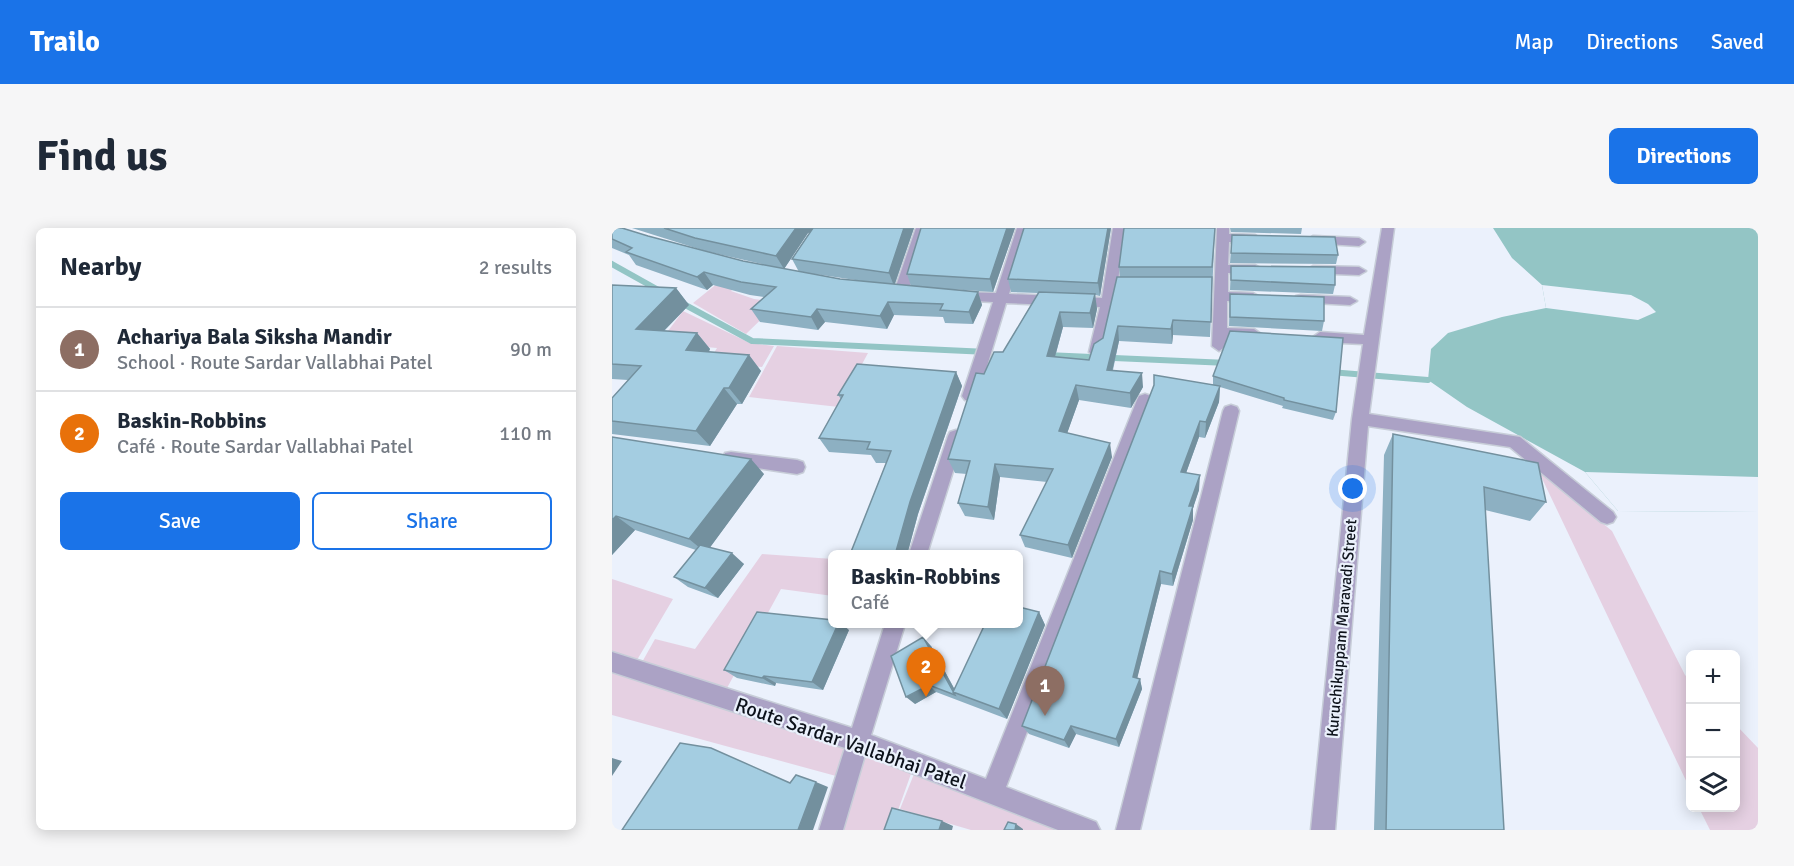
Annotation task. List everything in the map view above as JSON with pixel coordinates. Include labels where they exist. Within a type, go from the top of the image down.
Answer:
[{"type":"street","points":[[901,292],[922,228]]},
{"type":"street","points":[[920,550],[1023,228]]},
{"type":"street","points":[[1096,352],[1108,303],[1115,286],[1119,228]]},
{"type":"street","points":[[1300,336],[1370,340],[1388,228]]},
{"type":"street","points":[[1266,335],[1219,339],[1217,289],[1223,269],[1223,233],[1268,239]]},
{"type":"street","points":[[1302,240],[1359,242]]},
{"type":"street","points":[[1223,269],[1269,270]]},
{"type":"street","points":[[1302,270],[1359,271]]},
{"type":"street","points":[[1217,289],[1268,297]]},
{"type":"street","points":[[945,295],[1108,303]]},
{"type":"street","points":[[1292,298],[1350,301]]},
{"type":"street","name":"Kuruchikuppam Maravadi Street","points":[[1323,830],[1360,418],[1370,340]]},
{"type":"street","points":[[992,793],[1144,400]]},
{"type":"street","points":[[1128,830],[1231,411]]},
{"type":"street","points":[[1360,418],[1514,441],[1607,517]]},
{"type":"street","points":[[716,456],[797,467]]},
{"type":"street","points":[[831,830],[894,628]]},
{"type":"street","name":"Route Sardar Vallabhai Patel","points":[[612,662],[857,741],[1088,830]]},
{"type":"shaded area","points":[[1493,228],[1758,228],[1758,512],[1618,511],[1585,472],[1467,407],[1428,380],[1431,349],[1448,333],[1502,317],[1546,308],[1542,285],[1512,258]]},
{"type":"shaded area","points":[[734,270],[751,274],[731,291],[754,299],[779,302],[746,334],[693,303]]},
{"type":"shaded area","points":[[683,311],[750,343],[774,346],[762,367],[736,365],[701,374],[717,348],[659,343]]},
{"type":"shaded area","points":[[777,346],[868,353],[839,407],[749,397]]},
{"type":"shaded area","points":[[1538,470],[1612,531],[1686,676],[1686,781]]},
{"type":"shaded area","points":[[762,554],[828,559],[828,595],[781,589],[727,688],[641,664],[655,639],[695,649]]},
{"type":"shaded area","points":[[612,579],[673,599],[637,660],[612,652]]},
{"type":"shaded area","points":[[612,669],[849,746],[836,776],[612,715]]},
{"type":"shaded area","points":[[1740,729],[1758,748],[1758,830],[1710,830],[1701,812],[1740,812]]},
{"type":"shaded area","points":[[859,747],[912,771],[891,830],[832,830]]},
{"type":"shaded area","points":[[916,769],[1064,830],[971,830],[900,809]]},
{"type":"pier","points":[[1542,285],[1631,295],[1648,304],[1656,312],[1638,320],[1546,308]]},
{"type":"pier","points":[[1585,472],[1758,477],[1758,512],[1618,511]]},
{"type":"building","points":[[612,228],[622,228],[743,261],[840,279],[978,292],[969,312],[940,310],[943,304],[888,302],[880,316],[817,309],[811,317],[751,309],[776,287],[741,282],[704,272],[697,277],[626,252],[632,248],[612,239]]},
{"type":"building","points":[[664,228],[796,228],[776,256],[695,238]]},
{"type":"building","points":[[813,228],[904,228],[889,273],[792,259]]},
{"type":"building","points":[[921,228],[1007,228],[990,279],[907,274]]},
{"type":"building","points":[[1024,228],[1108,228],[1098,283],[1008,279]]},
{"type":"building","points":[[1124,228],[1215,228],[1212,267],[1119,267]]},
{"type":"building","points":[[1232,235],[1335,237],[1338,255],[1231,253]]},
{"type":"building","points":[[1231,266],[1335,267],[1335,285],[1231,280]]},
{"type":"building","points":[[1117,277],[1212,277],[1211,322],[1173,320],[1171,329],[1118,326],[1107,370],[1142,373],[1130,393],[1076,385],[1059,431],[1110,443],[1068,545],[1020,535],[1053,469],[995,464],[988,507],[958,503],[970,461],[948,459],[976,373],[984,374],[994,352],[1003,352],[1039,292],[1095,294],[1090,313],[1060,312],[1047,356],[1089,360],[1094,344],[1103,338]]},
{"type":"building","points":[[612,285],[676,288],[636,329],[697,333],[686,350],[749,355],[729,388],[724,388],[696,431],[612,421],[612,398],[641,366],[612,364]]},
{"type":"building","points":[[1230,294],[1324,297],[1324,321],[1230,317]]},
{"type":"building","points":[[1230,331],[1343,338],[1336,412],[1284,400],[1284,398],[1213,376]]},
{"type":"building","points":[[857,364],[956,372],[910,502],[896,550],[852,550],[891,451],[867,449],[870,442],[819,438],[843,395],[838,395]]},
{"type":"building","points":[[1154,375],[1220,386],[1206,422],[1200,421],[1181,472],[1200,475],[1189,506],[1193,506],[1172,574],[1160,571],[1133,677],[1140,679],[1116,739],[1071,726],[1064,740],[1022,726],[1154,385]]},
{"type":"building","points":[[1393,434],[1538,463],[1546,502],[1484,487],[1504,830],[1386,830]]},
{"type":"building","points":[[612,437],[751,459],[689,539],[616,516],[612,520]]},
{"type":"building","points":[[700,545],[732,553],[705,588],[674,577]]},
{"type":"building","points":[[1023,608],[1039,612],[999,709],[953,692],[983,628],[1023,628]]},
{"type":"building","points":[[757,612],[828,619],[828,628],[836,628],[812,682],[764,676],[762,678],[724,670]]},
{"type":"building","points":[[923,637],[955,695],[929,685],[906,697],[891,656]]},
{"type":"building","points":[[680,743],[711,748],[790,783],[796,775],[816,782],[798,830],[622,830]]},
{"type":"building","points":[[892,808],[942,821],[939,830],[884,830]]},
{"type":"building","points":[[1008,822],[1016,824],[1015,830],[1004,830]]},
{"type":"waterway","points":[[612,264],[662,292]]},
{"type":"waterway","points":[[678,301],[752,341],[988,352]]},
{"type":"waterway","points":[[1046,355],[1228,363]]},
{"type":"waterway","points":[[1330,372],[1428,380]]},
{"type":"place","name":"Baskin-Robbins","points":[[926,697]]},
{"type":"place","name":"Achariya Bala Siksha Mandir","points":[[1045,716]]}]
